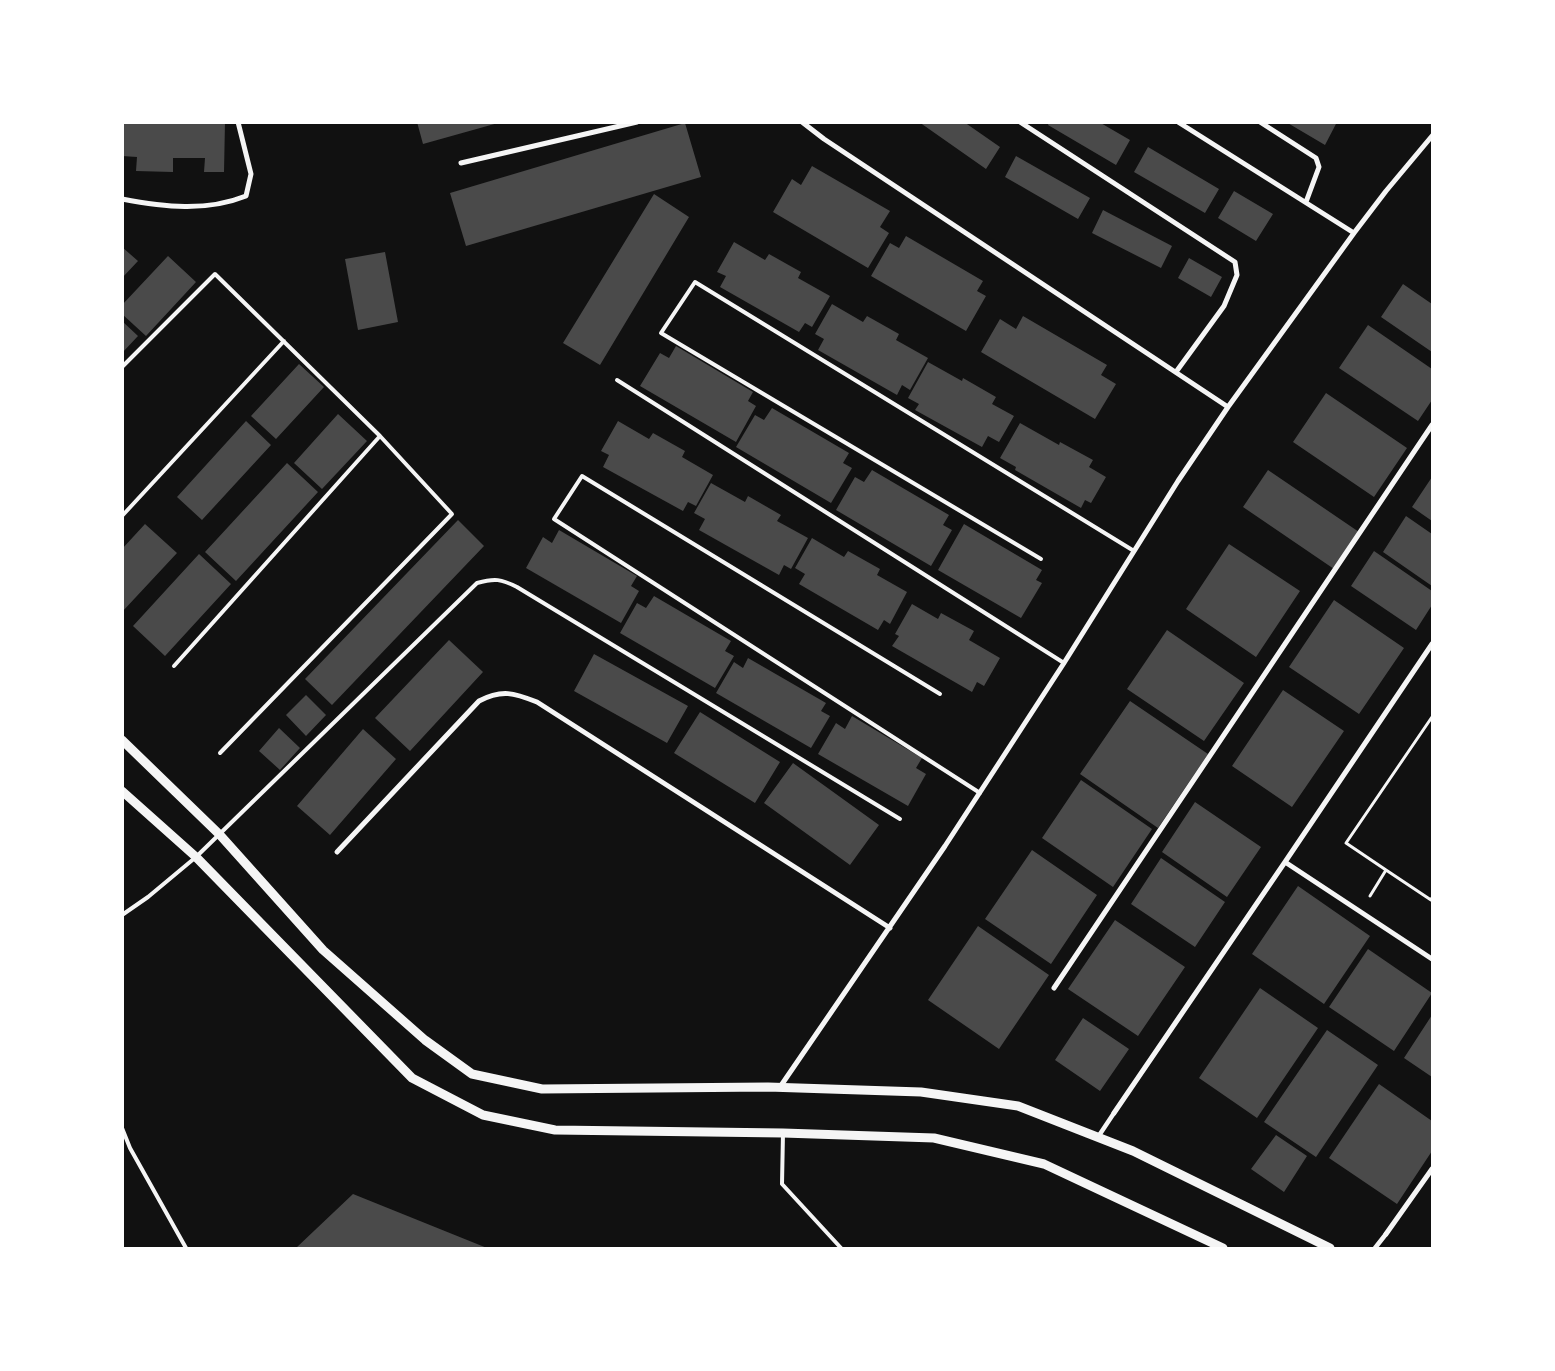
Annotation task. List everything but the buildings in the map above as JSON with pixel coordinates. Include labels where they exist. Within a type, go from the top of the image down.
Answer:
[{"type":"street","points":[[122,199],[157,206],[208,206],[230,202],[246,196],[251,174],[238,122]]},
{"type":"street","points":[[461,163],[637,122]]},
{"type":"street","points":[[802,122],[824,139],[1228,407]]},
{"type":"street","points":[[1020,122],[1235,262],[1237,275],[1224,306],[1176,372]]},
{"type":"street","points":[[1178,122],[1354,233]]},
{"type":"street","points":[[1260,122],[1316,158],[1319,167],[1306,202]]},
{"type":"street","points":[[780,1087],[890,928],[980,793],[1178,481],[1228,407],[1354,233],[1432,136]]},
{"type":"street","points":[[1054,988],[1432,425]]},
{"type":"street","points":[[1098,1137],[1432,644]]},
{"type":"street","points":[[337,852],[479,701],[491,695],[506,692],[538,702],[890,928]]},
{"type":"street","points":[[122,740],[220,835],[323,950],[425,1040],[472,1074],[542,1089],[780,1087],[921,1092],[1018,1106],[1133,1150],[1330,1248]]},
{"type":"street","points":[[122,790],[196,857],[412,1078],[482,1115],[555,1130],[783,1133],[934,1138],[1044,1164],[1223,1248]]},
{"type":"street","points":[[1285,862],[1432,960]]},
{"type":"street","points":[[1375,1248],[1432,1169]]},
{"type":"lane","points":[[122,367],[215,274],[380,436],[452,514],[220,753]]},
{"type":"lane","points":[[1040,559],[661,333],[695,282],[1134,551]]},
{"type":"lane","points":[[122,516],[284,341]]},
{"type":"lane","points":[[617,380],[1064,663]]},
{"type":"lane","points":[[174,666],[380,436]]},
{"type":"lane","points":[[940,694],[582,476],[554,519],[980,793]]},
{"type":"lane","points":[[122,915],[148,897],[196,857],[477,583],[489,580],[502,580],[517,587],[900,819]]},
{"type":"lane","points":[[122,1128],[130,1148],[186,1248]]},
{"type":"lane","points":[[783,1133],[782,1184],[841,1248]]},
{"type":"path","points":[[1432,717],[1346,842],[1431,900],[1432,898]]},
{"type":"path","points":[[1360,911],[1386,870]]}]
